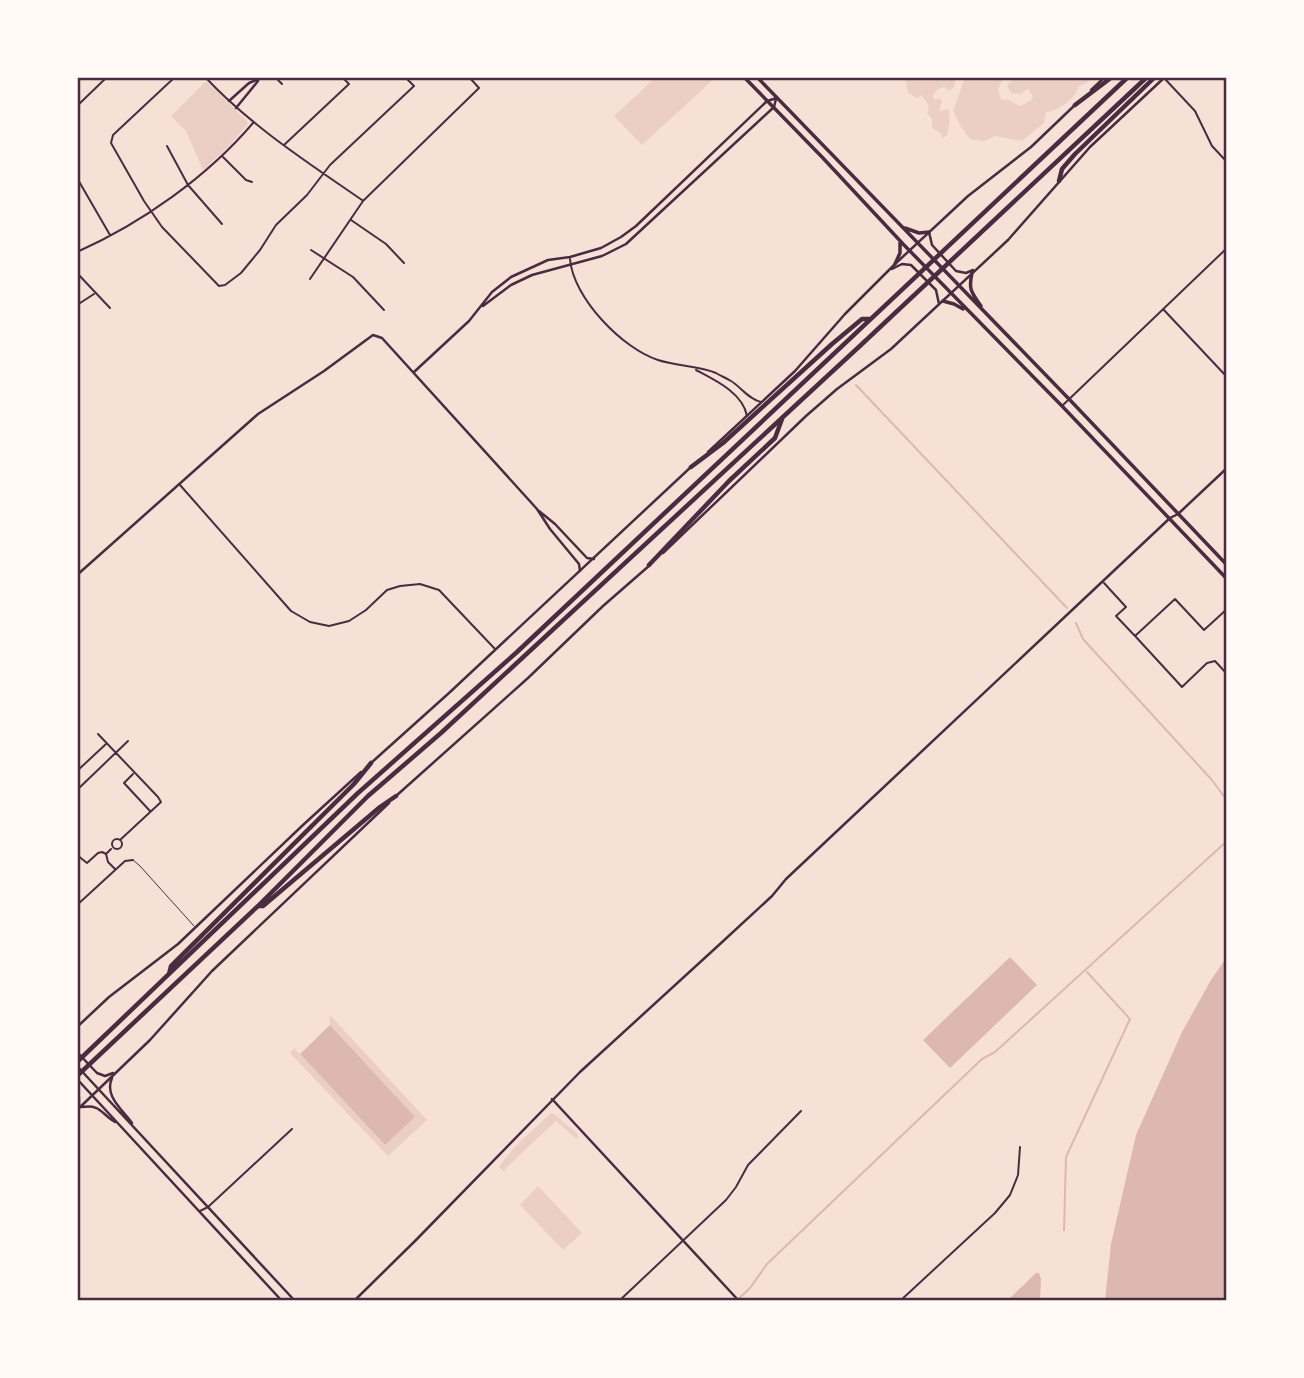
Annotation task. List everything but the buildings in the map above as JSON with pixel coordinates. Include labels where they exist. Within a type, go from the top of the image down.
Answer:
[{"type":"highway","points":[[1075,105],[1112,77]]},
{"type":"highway","points":[[77,1064],[358,793],[499,668],[1128,77]]},
{"type":"highway","points":[[77,1077],[258,906],[369,796],[441,733],[1147,77]]},
{"type":"highway","points":[[1059,181],[1062,169],[1075,154],[1155,77]]},
{"type":"highway","points":[[691,467],[734,433],[862,319],[871,319]]},
{"type":"highway","points":[[649,565],[729,481],[775,438],[784,416]]},
{"type":"highway","points":[[169,975],[171,965],[354,784],[371,763]]},
{"type":"highway","points":[[258,906],[263,906],[396,796]]},
{"type":"main road","points":[[229,101],[249,83],[264,77]]},
{"type":"main road","points":[[744,77],[1227,579]]},
{"type":"main road","points":[[757,77],[1178,514],[1227,568],[1223,574]]},
{"type":"main road","points":[[77,1027],[109,997],[196,928],[303,825],[795,371],[845,314],[929,232],[981,185],[1031,147],[1105,77]]},
{"type":"main road","points":[[78,1109],[150,1040],[212,971],[396,796],[528,678],[798,423],[891,349],[1008,240],[1090,147],[1165,78]]},
{"type":"main road","points":[[236,108],[258,80]]},
{"type":"main road","points":[[414,372],[455,335],[492,292],[511,277],[548,260],[601,248],[621,237],[636,226],[767,100],[777,98]]},
{"type":"main road","points":[[480,308],[511,285],[532,275],[603,256],[626,244],[774,107],[777,98]]},
{"type":"main road","points":[[822,157],[828,150]]},
{"type":"main road","points":[[864,202],[871,196]]},
{"type":"main road","points":[[901,225],[919,233],[929,232]]},
{"type":"main road","points":[[929,232],[930,242],[956,271],[974,271]]},
{"type":"main road","points":[[895,264],[900,253],[900,241]]},
{"type":"main road","points":[[889,271],[902,264],[911,265],[936,290],[941,302]]},
{"type":"main road","points":[[974,271],[969,284],[970,290],[986,314]]},
{"type":"main road","points":[[941,302],[960,306],[972,316]]},
{"type":"main road","points":[[77,575],[258,414],[373,335],[382,338],[537,509],[587,558],[594,559]]},
{"type":"main road","points":[[1010,353],[1017,346]]},
{"type":"main road","points":[[1117,464],[1124,457]]},
{"type":"main road","points":[[354,1301],[552,1099],[618,1036],[772,896],[786,879],[1170,518],[1178,514],[1227,468]]},
{"type":"main road","points":[[537,509],[579,564],[580,571]]},
{"type":"main road","points":[[77,1052],[97,1073],[104,1076],[116,1072]]},
{"type":"main road","points":[[77,1064],[295,1301]]},
{"type":"main road","points":[[116,1072],[110,1082],[110,1094],[138,1131]]},
{"type":"main road","points":[[77,1077],[282,1301]]},
{"type":"main road","points":[[77,1093],[78,1109]]},
{"type":"main road","points":[[552,1099],[739,1301]]},
{"type":"main road","points":[[78,1109],[93,1106],[120,1125]]},
{"type":"street","points":[[77,106],[107,77]]},
{"type":"street","points":[[175,77],[113,135],[111,143],[162,227],[219,286],[232,281],[251,262],[276,225],[307,195],[330,165],[414,86],[405,77]]},
{"type":"street","points":[[205,77],[253,123],[363,201]]},
{"type":"street","points":[[275,77],[282,84]]},
{"type":"street","points":[[284,146],[349,84],[342,77]]},
{"type":"street","points":[[310,279],[363,201],[480,88],[469,77]]},
{"type":"street","points":[[1165,78],[1195,111],[1212,146],[1227,162]]},
{"type":"street","points":[[77,252],[110,236],[188,185],[223,156],[253,123]]},
{"type":"street","points":[[167,146],[188,185],[222,224]]},
{"type":"street","points":[[223,156],[252,183]]},
{"type":"street","points":[[77,178],[110,236]]},
{"type":"street","points":[[351,220],[386,244],[404,262]]},
{"type":"street","points":[[1062,406],[1227,248]]},
{"type":"street","points":[[311,250],[353,277],[384,310]]},
{"type":"street","points":[[570,257],[570,265],[583,297],[626,344],[655,359],[722,376],[753,400],[762,402]]},
{"type":"street","points":[[77,273],[110,308]]},
{"type":"street","points":[[77,305],[95,293]]},
{"type":"street","points":[[1163,308],[1227,377]]},
{"type":"street","points":[[692,368],[732,393],[746,407],[747,416]]},
{"type":"street","points":[[179,484],[291,611],[310,622],[329,626],[349,621],[366,610],[387,590],[420,584],[439,590],[495,649]]},
{"type":"street","points":[[1102,582],[1126,607],[1116,616],[1182,687],[1207,663],[1215,661],[1227,674]]},
{"type":"street","points":[[1135,636],[1175,599],[1204,630],[1227,609]]},
{"type":"street","points":[[97,734],[160,802],[120,840],[112,841],[113,847]]},
{"type":"street","points":[[77,790],[128,741]]},
{"type":"street","points":[[77,771],[107,744]]},
{"type":"street","points":[[135,773],[124,783],[151,811]]},
{"type":"street","points":[[113,847],[120,848],[120,840]]},
{"type":"street","points":[[106,854],[113,847]]},
{"type":"street","points":[[77,855],[87,863],[98,853],[106,854]]},
{"type":"street","points":[[106,854],[108,862],[116,869]]},
{"type":"street","points":[[77,905],[125,861],[133,860]]},
{"type":"street","points":[[619,1301],[726,1200],[748,1165],[801,1111]]},
{"type":"street","points":[[199,1212],[208,1207],[292,1129]]},
{"type":"street","points":[[900,1301],[995,1213],[1010,1195],[1018,1175],[1020,1147]]},
{"type":"lane","points":[[133,860],[196,928]]},
{"type":"shaded area","points":[[656,77],[716,77],[642,145],[614,116]]},
{"type":"shaded area","points":[[905,77],[956,77],[954,87],[949,91],[945,87],[939,89],[933,97],[942,101],[939,111],[948,109],[949,112],[948,132],[943,138],[932,128],[932,119],[927,113],[929,106],[922,95],[917,98],[908,93]]},
{"type":"shaded area","points":[[965,77],[1004,77],[998,89],[1001,99],[1020,106],[1033,97],[1028,89],[1020,94],[1011,93],[1007,86],[1013,79],[1093,77],[1079,86],[1066,104],[1046,112],[1044,123],[1022,141],[996,136],[984,141],[970,139],[953,111]]},
{"type":"shaded area","points":[[206,81],[248,124],[203,170],[186,131],[171,116]]},
{"type":"shaded area","points":[[1010,957],[1037,985],[950,1068],[923,1040]]},
{"type":"shaded area","points":[[1227,957],[1227,1301],[1105,1301],[1111,1244],[1136,1135],[1182,1032]]},
{"type":"shaded area","points":[[329,1014],[427,1120],[388,1156],[290,1053],[294,1048],[385,1145],[415,1117],[330,1025]]},
{"type":"shaded area","points":[[330,1025],[415,1117],[385,1145],[300,1054]]},
{"type":"shaded area","points":[[553,1113],[578,1134],[578,1138],[556,1121],[504,1172],[499,1167],[510,1153]]},
{"type":"shaded area","points":[[538,1186],[582,1233],[563,1250],[520,1205]]},
{"type":"shaded area","points":[[1039,1273],[1041,1279],[1040,1301],[1007,1301]]},
{"type":"waterway","points":[[856,385],[1067,608]]},
{"type":"waterway","points":[[1076,623],[1083,639],[1227,800]]},
{"type":"waterway","points":[[736,1301],[750,1288],[767,1264],[982,1059],[995,1052],[1227,841]]},
{"type":"waterway","points":[[1064,1230],[1066,1157],[1130,1019],[1087,972]]}]
